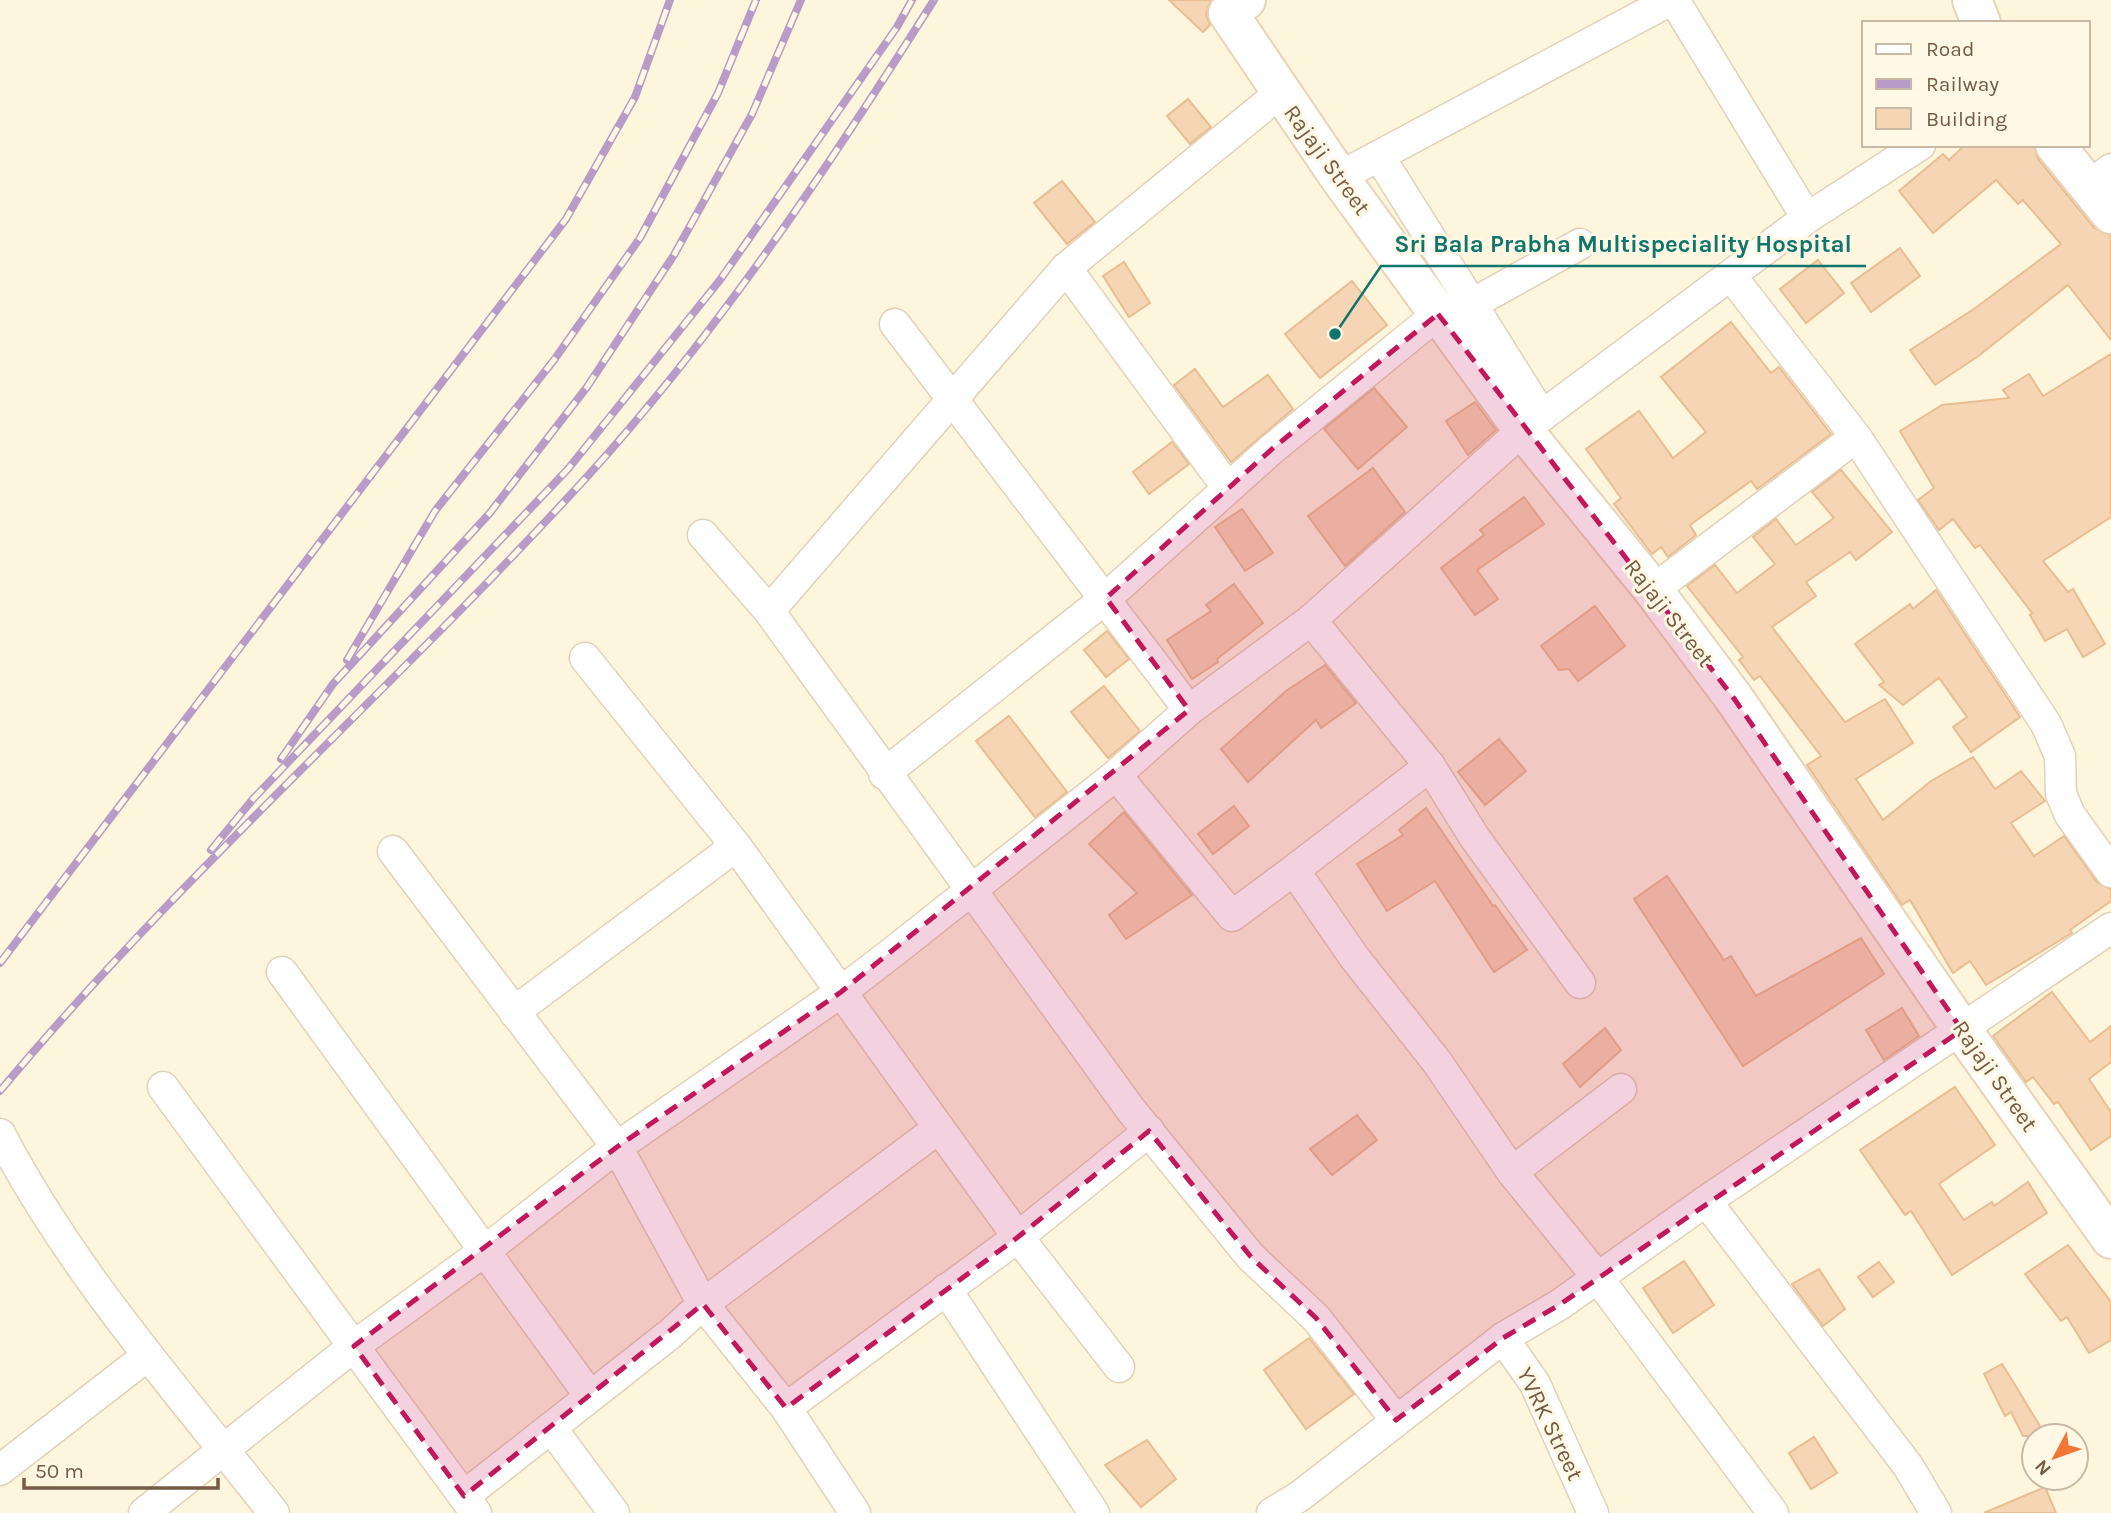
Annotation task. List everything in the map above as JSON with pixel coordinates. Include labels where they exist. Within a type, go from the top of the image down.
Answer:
[{"type":"street","name":"Rajaji Street","points":[[1246,0],[1228,13],[1280,93],[1339,177],[1455,309],[1533,423],[1733,697],[1962,1030],[2111,1239]]},
{"type":"street","points":[[1339,177],[1672,0],[1807,218]]},
{"type":"street","points":[[1972,0],[1980,21]]},
{"type":"street","points":[[769,611],[1066,268],[1280,93]]},
{"type":"street","points":[[144,1513],[355,1346],[486,1250],[617,1147],[841,992],[972,890],[1116,775],[1189,710],[1311,620],[1533,423],[1732,277],[1807,218],[1917,147]]},
{"type":"street","points":[[2057,147],[2104,190]]},
{"type":"street","points":[[1379,156],[1455,309]]},
{"type":"street","points":[[884,774],[1106,598],[1227,488],[1455,309],[1580,244]]},
{"type":"street","points":[[1066,268],[1227,488]]},
{"type":"street","points":[[1732,277],[1856,437],[2046,724],[2060,755],[2061,794],[2070,815],[2111,872]]},
{"type":"street","points":[[895,324],[1189,710]]},
{"type":"street","points":[[1653,590],[1856,437]]},
{"type":"street","points":[[703,535],[769,611],[884,774],[1149,1131],[1251,1257],[1316,1318],[1396,1420]]},
{"type":"street","points":[[1311,620],[1430,766],[1475,838],[1580,983]]},
{"type":"street","points":[[585,658],[736,845],[1018,1237],[1119,1367]]},
{"type":"street","points":[[1116,775],[1232,916],[1430,766]]},
{"type":"street","points":[[514,1012],[736,845]]},
{"type":"street","points":[[393,851],[617,1147],[703,1304],[786,1408],[856,1513]]},
{"type":"street","points":[[1294,870],[1354,957],[1437,1062],[1512,1172],[1598,1278],[1773,1513]]},
{"type":"street","points":[[1272,1513],[1306,1504],[1396,1420],[1503,1338],[1598,1278],[1706,1201],[2111,928]]},
{"type":"street","points":[[282,972],[590,1396]]},
{"type":"street","points":[[163,1087],[470,1505],[590,1396],[670,1334],[703,1304],[939,1128]]},
{"type":"street","points":[[1512,1172],[1621,1089]]},
{"type":"street","points":[[786,1408],[1018,1237],[1149,1131]]},
{"type":"street","points":[[0,1134],[28,1188],[147,1356],[274,1513]]},
{"type":"street","points":[[1706,1201],[1908,1466],[1936,1513]]},
{"type":"street","points":[[946,1289],[1094,1513]]},
{"type":"street","name":"YVRK Street","points":[[1503,1338],[1535,1384],[1592,1513]]},
{"type":"street","points":[[0,1470],[147,1356]]},
{"type":"street","points":[[552,1429],[614,1513]]},
{"type":"highlighted area","points":[[1438,314],[1733,697],[1962,1030],[1559,1305],[1503,1338],[1396,1420],[1316,1318],[1251,1257],[1149,1131],[1018,1237],[786,1408],[703,1304],[464,1496],[354,1346],[617,1147],[841,992],[1189,710],[1106,598],[1272,449]]},
{"type":"building","points":[[1169,0],[1211,0],[1206,14],[1210,25],[1203,32]]},
{"type":"building","points":[[1188,99],[1211,127],[1190,144],[1167,116]]},
{"type":"building","points":[[1963,147],[2035,147],[2038,159],[2094,228],[2111,235],[2111,340],[2068,285],[1977,357],[1935,385],[1910,350],[1974,309],[2061,244],[2023,200],[2018,204],[1996,180],[1933,233],[1899,191],[1943,154],[1949,160]]},
{"type":"building","points":[[1062,181],[1095,222],[1067,244],[1034,203]]},
{"type":"building","points":[[1900,248],[1920,276],[1871,312],[1851,283]]},
{"type":"building","points":[[1818,260],[1844,293],[1806,323],[1780,289]]},
{"type":"building","points":[[1124,262],[1150,303],[1129,317],[1103,276]]},
{"type":"building","points":[[1352,281],[1387,325],[1320,378],[1285,334]]},
{"type":"building","points":[[1731,322],[1771,373],[1779,367],[1831,434],[1757,489],[1751,481],[1690,525],[1696,535],[1668,557],[1661,547],[1652,554],[1614,504],[1621,498],[1586,449],[1639,411],[1673,458],[1706,432],[1661,377]]},
{"type":"building","points":[[2111,354],[2111,517],[2043,561],[2068,592],[2073,589],[2105,644],[2083,657],[2067,629],[2045,641],[2030,615],[2032,613],[1980,545],[1975,548],[1953,519],[1939,530],[1918,500],[1934,488],[1900,431],[1942,405],[2009,398],[2003,390],[2029,374],[2043,396]]},
{"type":"building","points":[[1195,369],[1223,407],[1268,375],[1293,409],[1231,462],[1174,385]]},
{"type":"building","points":[[1374,388],[1407,427],[1358,469],[1324,429]]},
{"type":"building","points":[[1475,402],[1496,430],[1468,455],[1446,421]]},
{"type":"building","points":[[1172,442],[1189,464],[1149,494],[1133,472]]},
{"type":"building","points":[[1373,468],[1405,512],[1345,566],[1308,516]]},
{"type":"building","points":[[1841,470],[1892,532],[1856,560],[1850,552],[1806,582],[1816,596],[1772,627],[1845,722],[1885,699],[1913,743],[1856,779],[1883,820],[1931,781],[1973,757],[1995,789],[2021,771],[2045,801],[2011,823],[2034,856],[2064,836],[2097,882],[2111,889],[2111,901],[2070,930],[2072,933],[1986,985],[1970,961],[1953,973],[1910,900],[1902,905],[1807,765],[1821,756],[1760,676],[1754,680],[1739,660],[1743,657],[1687,586],[1715,565],[1737,593],[1775,564],[1753,537],[1776,519],[1796,545],[1834,518],[1812,492]]},
{"type":"building","points":[[1524,497],[1544,524],[1477,570],[1498,599],[1475,615],[1441,568],[1484,535],[1480,530]]},
{"type":"building","points":[[1242,509],[1273,553],[1245,571],[1215,527]]},
{"type":"building","points":[[1234,584],[1263,623],[1217,659],[1218,662],[1192,679],[1167,640],[1211,611],[1206,605]]},
{"type":"building","points":[[1936,590],[2020,717],[1971,752],[1953,727],[1967,717],[1939,678],[1903,705],[1879,685],[1884,682],[1855,644],[1910,604],[1913,609]]},
{"type":"building","points":[[1595,606],[1625,646],[1578,681],[1569,669],[1559,670],[1541,646]]},
{"type":"building","points":[[1107,631],[1129,659],[1106,677],[1084,650]]},
{"type":"building","points":[[1325,665],[1356,703],[1321,728],[1316,720],[1248,782],[1221,749],[1286,691]]},
{"type":"building","points":[[1104,686],[1140,731],[1108,758],[1071,712]]},
{"type":"building","points":[[1009,716],[1067,792],[1035,817],[976,741]]},
{"type":"building","points":[[1499,739],[1526,771],[1485,805],[1458,772]]},
{"type":"building","points":[[1234,806],[1249,826],[1213,854],[1198,834]]},
{"type":"building","points":[[1426,808],[1493,906],[1495,905],[1527,950],[1494,972],[1435,881],[1387,911],[1357,864],[1403,835],[1399,830]]},
{"type":"building","points":[[1124,812],[1192,895],[1126,939],[1109,915],[1137,893],[1089,844]]},
{"type":"building","points":[[1667,876],[1724,960],[1731,956],[1756,996],[1861,938],[1884,974],[1743,1066],[1634,899]]},
{"type":"building","points":[[2052,992],[2090,1042],[2111,1026],[2111,1062],[2089,1079],[2111,1112],[2111,1136],[2091,1150],[2058,1102],[2054,1104],[2033,1077],[2026,1082],[1993,1036]]},
{"type":"building","points":[[1902,1008],[1919,1036],[1884,1060],[1866,1030]]},
{"type":"building","points":[[1605,1028],[1621,1050],[1580,1087],[1563,1064]]},
{"type":"building","points":[[1955,1087],[1995,1145],[1939,1184],[1964,1220],[1992,1202],[1994,1206],[2028,1182],[2047,1213],[1952,1275],[1911,1211],[1905,1215],[1860,1150]]},
{"type":"building","points":[[1357,1115],[1377,1140],[1332,1175],[1310,1149]]},
{"type":"building","points":[[2068,1245],[2111,1302],[2111,1340],[2089,1353],[2067,1317],[2061,1321],[2025,1274]]},
{"type":"building","points":[[1684,1261],[1714,1305],[1673,1333],[1643,1288]]},
{"type":"building","points":[[1879,1262],[1894,1282],[1873,1297],[1858,1277]]},
{"type":"building","points":[[1819,1269],[1845,1309],[1823,1326],[1792,1284]]},
{"type":"building","points":[[1309,1338],[1354,1394],[1306,1429],[1264,1370]]},
{"type":"building","points":[[2002,1364],[2037,1422],[2020,1422],[2020,1430],[2011,1412],[2005,1416],[1984,1374]]},
{"type":"building","points":[[1814,1437],[1837,1473],[1811,1489],[1789,1453]]},
{"type":"building","points":[[1147,1440],[1176,1479],[1141,1507],[1105,1465]]},
{"type":"building","points":[[2033,1492],[2047,1492],[2056,1513],[1984,1513]]},
{"type":"railway","points":[[0,963],[566,219],[635,97],[670,0]]},
{"type":"railway","points":[[347,660],[435,511],[554,360],[640,238],[718,93],[756,0]]},
{"type":"railway","points":[[281,759],[333,684],[489,514],[587,387],[674,255],[752,114],[801,0]]},
{"type":"railway","points":[[211,850],[253,799],[568,469],[720,280],[897,27],[912,0]]},
{"type":"railway","points":[[0,1091],[141,933],[513,556],[634,423],[681,366],[770,247],[934,0]]},
{"type":"place","name":"Sri Bala Prabha Multispeciality Hospital","points":[[1335,334]]}]
